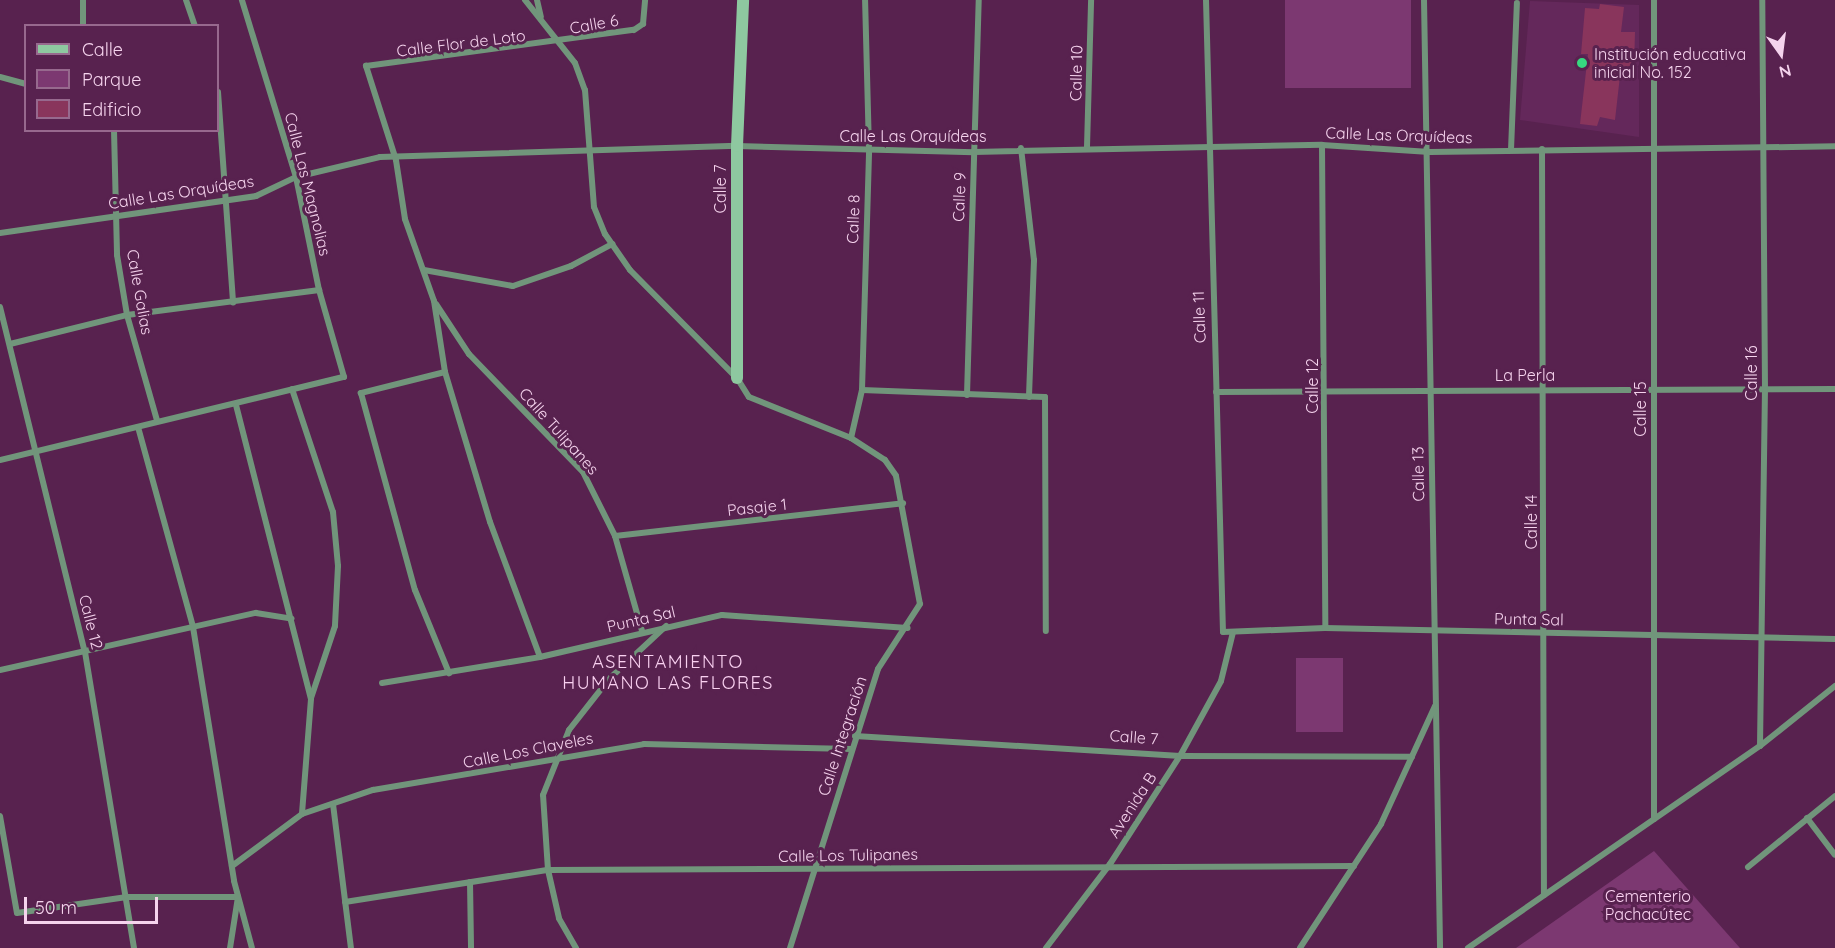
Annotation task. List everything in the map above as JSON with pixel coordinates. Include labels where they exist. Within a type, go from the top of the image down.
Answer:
[{"type":"street","points":[[83,0],[83,24]]},
{"type":"street","points":[[186,0],[194,24]]},
{"type":"street","name":"Calle Las Magnolias","points":[[242,0],[296,177],[319,290],[344,376],[292,389]]},
{"type":"street","name":"Calle Integración","points":[[525,0],[575,63],[585,90],[594,207],[612,244],[630,270],[737,378],[749,397],[851,438],[885,460],[896,476],[920,604],[908,628],[878,669],[790,948]]},
{"type":"street","points":[[537,0],[541,18]]},
{"type":"street","name":"Calle 6","points":[[560,44],[633,30],[643,24],[645,0]]},
{"type":"street","name":"Calle 7","points":[[737,378],[737,146],[743,0]]},
{"type":"street","name":"Calle 8","points":[[851,438],[862,390],[869,150],[865,0]]},
{"type":"street","name":"Calle 9","points":[[967,395],[979,0]]},
{"type":"street","name":"Calle 10","points":[[1087,147],[1091,0]]},
{"type":"street","name":"Calle 11","points":[[1206,0],[1223,632]]},
{"type":"street","name":"Calle 13","points":[[1424,0],[1430,152],[1430,388],[1440,948]]},
{"type":"street","name":"Calle 15","points":[[1654,0],[1657,148],[1653,387],[1654,819]]},
{"type":"street","name":"Calle 16","points":[[1760,746],[1764,639],[1765,390],[1762,0]]},
{"type":"street","points":[[1511,150],[1517,3]]},
{"type":"street","name":"Calle Flor de Loto","points":[[366,66],[560,44]]},
{"type":"street","name":"Calle Tulipanes","points":[[366,66],[396,160],[405,219],[434,301],[445,372],[490,522],[540,657]]},
{"type":"street","points":[[0,77],[24,83]]},
{"type":"street","points":[[219,105],[233,302]]},
{"type":"street","name":"Calle Galias","points":[[114,132],[117,255],[127,315],[157,420]]},
{"type":"street","name":"Calle Las Orquídeas","points":[[0,233],[256,196],[296,177],[380,157],[396,160],[589,150],[737,146],[974,152],[1021,148],[1322,145],[1430,152],[1762,145],[1835,146]]},
{"type":"street","name":"Calle 12","points":[[1322,145],[1325,628]]},
{"type":"street","points":[[1021,148],[1034,260],[1029,397]]},
{"type":"street","name":"Calle 14","points":[[1542,149],[1544,895]]},
{"type":"street","points":[[424,270],[513,286],[571,266],[612,244]]},
{"type":"street","points":[[10,344],[127,315],[319,290]]},
{"type":"street","name":"Calle Tulipanes","points":[[434,301],[469,354],[583,472],[615,536],[642,631]]},
{"type":"street","name":"Calle 12","points":[[0,307],[33,451],[85,652],[134,948]]},
{"type":"street","points":[[445,372],[361,393],[415,590],[449,673]]},
{"type":"street","name":"La Perla","points":[[1216,392],[1430,388],[1653,387],[1765,390],[1835,388]]},
{"type":"street","points":[[0,460],[138,427],[157,420],[236,405],[292,389],[333,513],[338,566],[335,626],[311,699],[302,814]]},
{"type":"street","points":[[862,390],[1045,397],[1046,631]]},
{"type":"street","points":[[236,405],[311,699]]},
{"type":"street","points":[[138,427],[193,627],[232,866],[252,948]]},
{"type":"street","name":"Pasaje 1","points":[[615,536],[903,504]]},
{"type":"street","points":[[0,670],[256,613],[292,619]]},
{"type":"street","name":"Punta Sal","points":[[382,683],[540,657],[642,631],[722,615],[908,628]]},
{"type":"street","points":[[576,948],[559,918],[548,870],[543,795],[554,757],[569,730],[609,679],[666,626]]},
{"type":"street","name":"Punta Sal","points":[[1223,632],[1325,628],[1835,639]]},
{"type":"street","name":"Avenida B","points":[[1046,948],[1110,864],[1180,756],[1221,681],[1233,632]]},
{"type":"street","points":[[1468,948],[1760,746],[1835,686]]},
{"type":"street","points":[[1300,948],[1381,824],[1437,703]]},
{"type":"street","name":"Calle 7","points":[[855,736],[1180,756],[1412,757]]},
{"type":"street","name":"Calle Los Claveles","points":[[232,866],[302,814],[373,790],[554,757],[644,744],[851,749]]},
{"type":"street","points":[[1748,867],[1835,796]]},
{"type":"street","points":[[333,804],[351,948]]},
{"type":"street","points":[[0,816],[17,913],[127,897],[238,897]]},
{"type":"street","points":[[1807,818],[1835,855]]},
{"type":"street","name":"Calle Los Tulipanes","points":[[345,902],[548,870],[814,869],[1110,864],[1354,866]]},
{"type":"street","points":[[470,882],[471,948]]},
{"type":"street","points":[[230,948],[238,897]]},
{"type":"shaded area","name":"Institución educativa inicial No. 152","points":[[1530,1],[1639,5],[1639,137],[1520,120]]},
{"type":"green space","points":[[1285,0],[1411,0],[1411,88],[1285,88]]},
{"type":"green space","points":[[1296,658],[1343,658],[1343,732],[1296,732]]},
{"type":"green space","name":"Cementerio Pachacútec","points":[[1654,851],[1740,948],[1516,948]]},
{"type":"building","points":[[1600,4],[1624,7],[1621,32],[1635,32],[1634,68],[1621,67],[1615,120],[1600,117],[1597,126],[1580,124],[1588,54],[1581,54],[1585,8],[1599,9]]},
{"type":"place","name":"Institución educativa inicial No. 152","points":[[1582,63]]},
{"type":"district","name":"ASENTAMIENTO HUMANO LAS FLORES","points":[[668,673]]}]
